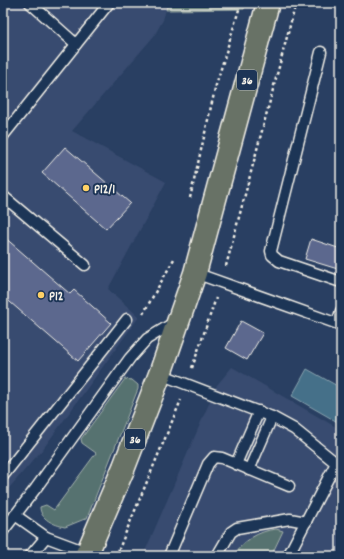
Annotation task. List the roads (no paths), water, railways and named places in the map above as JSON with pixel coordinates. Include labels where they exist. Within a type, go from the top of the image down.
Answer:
[{"type":"main road","name":"36","points":[[90,555],[160,374],[195,273],[268,3]]},
{"type":"lane","points":[[30,3],[76,44]]},
{"type":"lane","points":[[3,136],[109,3]]},
{"type":"lane","points":[[321,52],[271,251],[272,255],[279,261],[341,282]]},
{"type":"lane","points":[[3,196],[85,265]]},
{"type":"lane","points":[[195,273],[339,324],[341,311]]},
{"type":"lane","points":[[3,476],[127,319]]},
{"type":"lane","points":[[3,531],[130,358],[147,339],[179,320]]},
{"type":"lane","points":[[160,374],[272,417],[294,429],[339,465],[288,556]]},
{"type":"lane","points":[[236,464],[259,411]]},
{"type":"lane","points":[[249,470],[272,417]]},
{"type":"lane","points":[[169,556],[211,460],[217,457],[289,486]]},
{"type":"lane","points":[[15,515],[46,537],[90,555]]},
{"type":"lane","points":[[217,556],[231,532],[237,528],[290,519],[306,522]]},
{"type":"lane","points":[[30,556],[46,537]]},
{"type":"place","name":"P12/1","points":[[86,188]]},
{"type":"place","name":"P12","points":[[41,295]]}]
